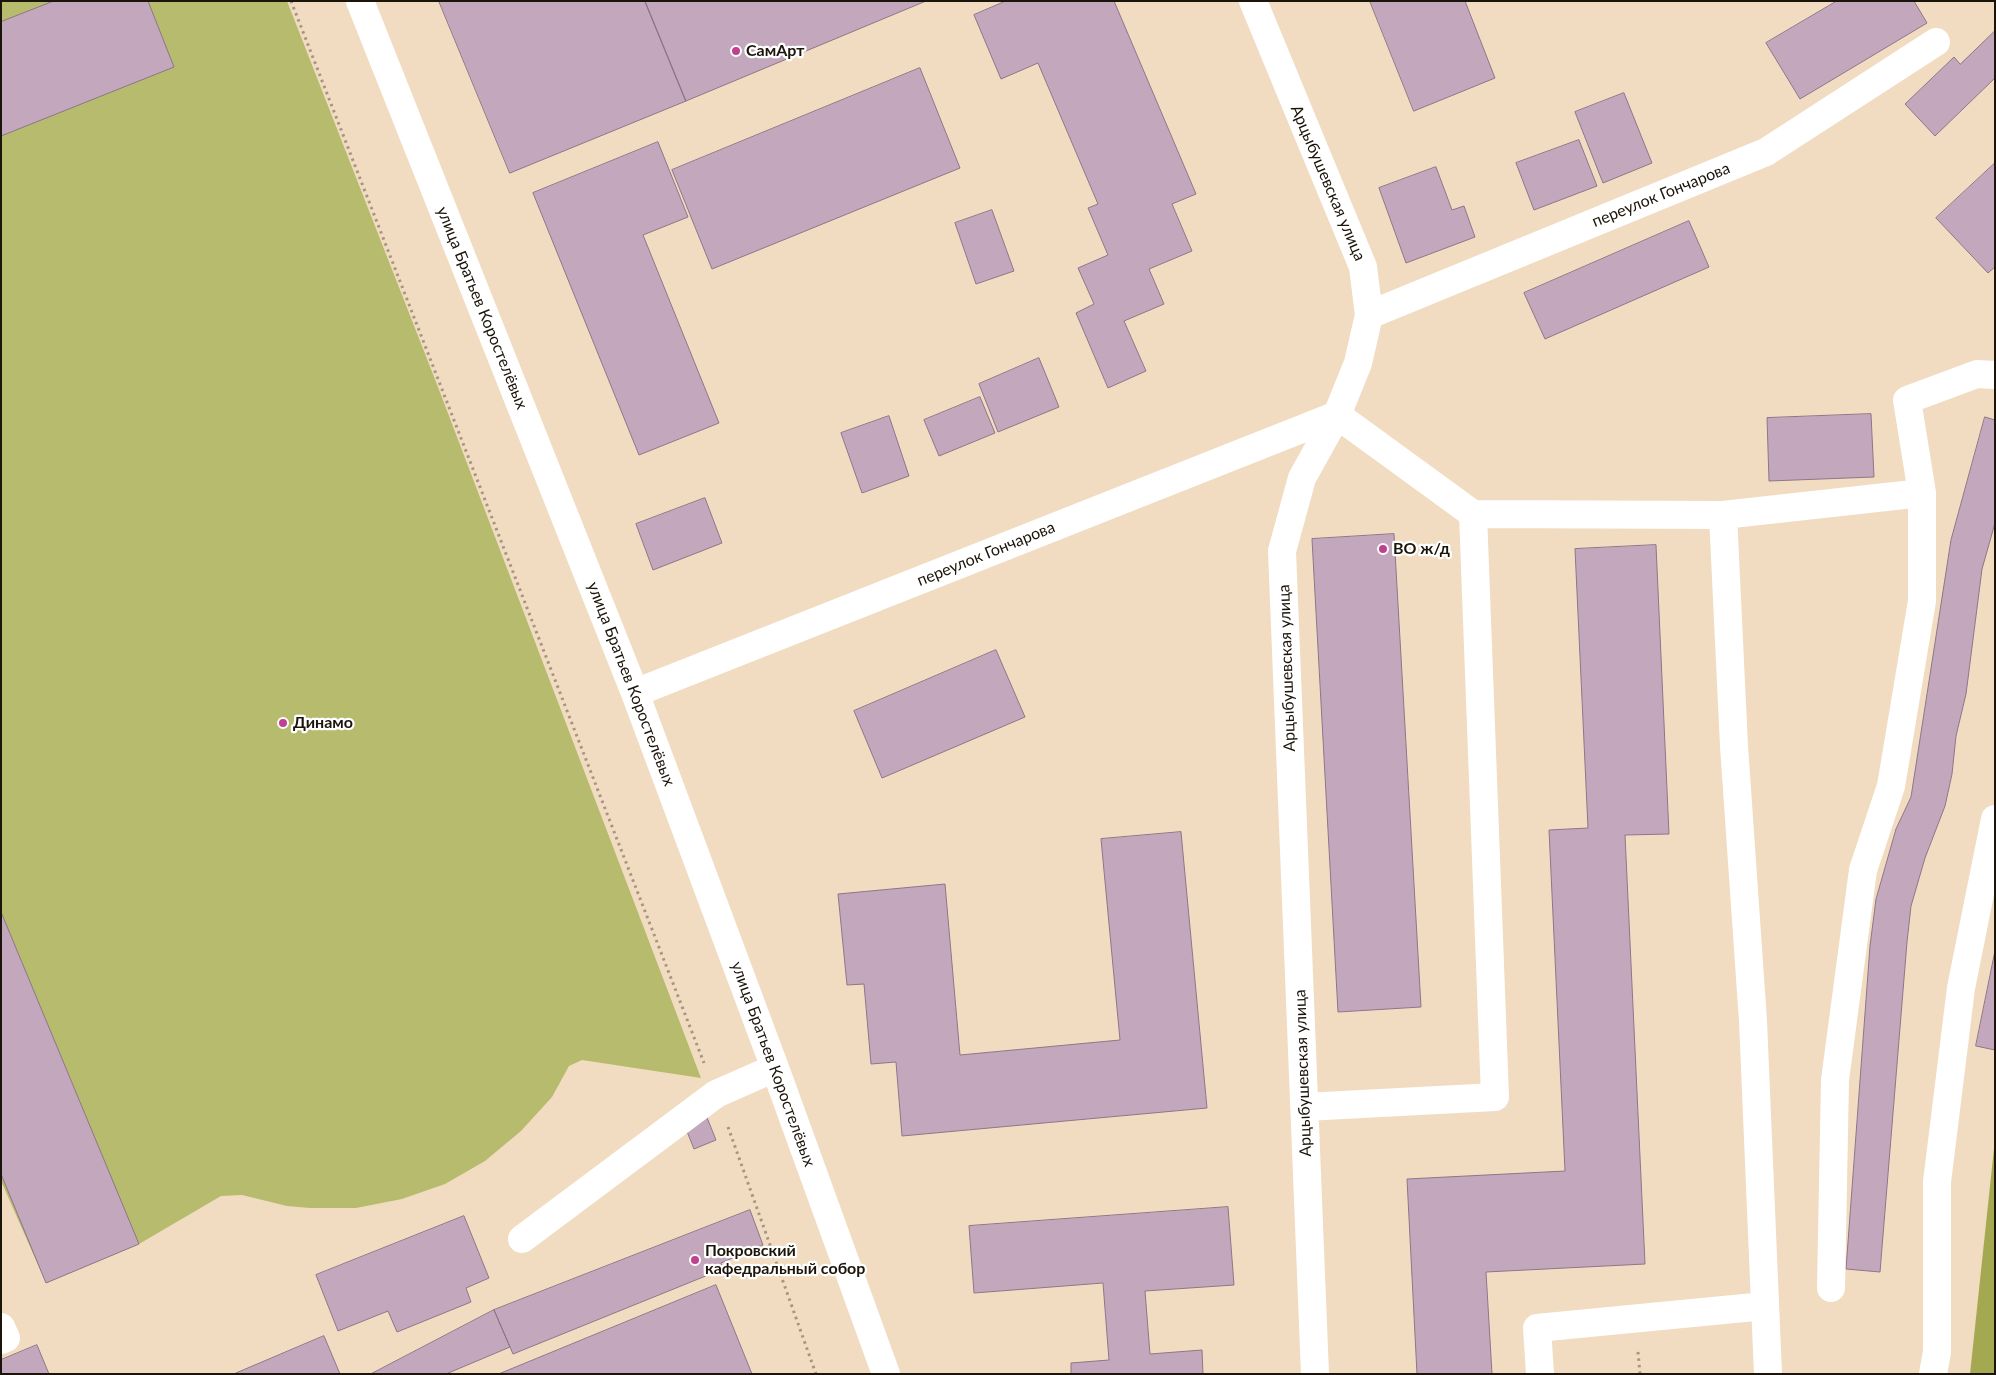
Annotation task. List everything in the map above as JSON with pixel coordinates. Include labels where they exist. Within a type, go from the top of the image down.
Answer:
[{"type":"street","name":"улица Братьев Коростелёвых","points":[[360,1],[635,693],[775,1068],[886,1374]]},
{"type":"street","name":"Арцыбушевская улица","points":[[1253,1],[1363,267],[1369,315],[1358,363],[1337,415],[1302,478],[1282,551],[1315,1374]]},
{"type":"street","name":"переулок Гончарова","points":[[1369,315],[1766,152],[1936,42]]},
{"type":"street","points":[[1832,1288],[1835,1080],[1863,870],[1891,786],[1922,601],[1922,493],[1907,400],[1977,374],[1995,375]]},
{"type":"street","points":[[1337,415],[1473,514],[1723,515],[1922,493]]},
{"type":"street","name":"переулок Гончарова","points":[[635,693],[1337,415]]},
{"type":"street","points":[[1305,1107],[1495,1097],[1473,514]]},
{"type":"street","points":[[1723,515],[1734,746],[1753,1021],[1768,1374]]},
{"type":"street","points":[[1933,1374],[1937,1352],[1937,1182],[1961,988],[1995,819]]},
{"type":"street","points":[[522,1239],[716,1094],[775,1068]]},
{"type":"street","points":[[1540,1374],[1537,1328],[1765,1306]]},
{"type":"street","points":[[1,1327],[6,1338],[1,1340]]},
{"type":"path","points":[[291,1],[716,1094],[816,1374]]},
{"type":"green space","name":"Динамо","points":[[1,1],[287,1],[438,387],[701,1078],[582,1060],[569,1066],[552,1097],[521,1131],[485,1161],[445,1184],[402,1199],[356,1208],[287,1206],[242,1195],[221,1196],[139,1244],[46,1283],[1,1181]]},
{"type":"green space","points":[[1995,1139],[1995,1374],[1970,1374]]},
{"type":"building","points":[[54,1],[148,1],[174,67],[1,136],[1,22]]},
{"type":"building","points":[[439,1],[645,1],[686,101],[510,173]]},
{"type":"building","name":"СамАрт","points":[[645,1],[926,1],[686,101]]},
{"type":"building","points":[[1006,1],[1114,1],[1196,194],[1172,204],[1192,251],[1149,269],[1164,304],[1124,321],[1146,371],[1108,388],[1076,313],[1094,304],[1078,268],[1108,255],[1088,208],[1098,204],[1038,63],[1001,79],[974,15]]},
{"type":"building","points":[[1370,1],[1465,1],[1495,78],[1414,111]]},
{"type":"building","points":[[1837,1],[1914,1],[1927,23],[1800,99],[1766,43]]},
{"type":"building","points":[[1995,31],[1995,78],[1935,136],[1905,104],[1954,57],[1960,64]]},
{"type":"building","points":[[920,68],[960,168],[712,269],[672,170]]},
{"type":"building","points":[[1624,93],[1652,163],[1603,183],[1575,112]]},
{"type":"building","points":[[1579,140],[1597,186],[1534,210],[1516,163]]},
{"type":"building","points":[[658,142],[688,217],[643,235],[719,423],[639,455],[533,193]]},
{"type":"building","points":[[1995,163],[1995,267],[1988,273],[1936,218]]},
{"type":"building","points":[[1436,167],[1452,210],[1464,206],[1475,237],[1406,263],[1379,188]]},
{"type":"building","points":[[992,210],[1014,271],[976,284],[955,223]]},
{"type":"building","points":[[1689,221],[1709,267],[1545,339],[1524,293]]},
{"type":"building","points":[[1039,358],[1059,407],[998,432],[979,384]]},
{"type":"building","points":[[980,397],[995,433],[939,456],[924,420]]},
{"type":"building","points":[[1871,414],[1874,477],[1769,481],[1767,418]]},
{"type":"building","points":[[889,416],[909,476],[862,493],[841,433]]},
{"type":"building","points":[[1985,417],[1995,420],[1995,523],[1982,569],[1966,694],[1956,736],[1952,774],[1945,806],[1925,858],[1911,906],[1880,1272],[1846,1269],[1870,946],[1876,899],[1896,829],[1911,797],[1951,540]]},
{"type":"building","points":[[705,498],[722,543],[653,570],[636,524]]},
{"type":"building","points":[[1394,534],[1421,1007],[1338,1012],[1312,539]]},
{"type":"building","points":[[1656,545],[1669,834],[1625,835],[1645,1264],[1486,1272],[1492,1374],[1417,1374],[1407,1179],[1565,1171],[1549,830],[1588,828],[1575,549]]},
{"type":"building","points":[[996,650],[1025,717],[882,778],[854,711]]},
{"type":"building","points":[[1181,832],[1207,1108],[902,1136],[896,1062],[871,1064],[864,984],[847,985],[838,894],[945,884],[960,1055],[1120,1040],[1101,839]]},
{"type":"building","points":[[1,912],[139,1244],[46,1283],[1,1174]]},
{"type":"building","points":[[1995,951],[1995,1050],[1976,1046]]},
{"type":"building","points":[[706,1115],[716,1140],[694,1149],[684,1124]]},
{"type":"building","points":[[1228,1207],[1234,1285],[1145,1291],[1150,1354],[1202,1350],[1203,1374],[1071,1374],[1071,1363],[1109,1360],[1103,1283],[974,1293],[969,1226]]},
{"type":"building","points":[[750,1210],[763,1245],[721,1263],[723,1269],[513,1354],[494,1310]]},
{"type":"building","points":[[464,1216],[489,1278],[466,1288],[471,1302],[397,1332],[388,1311],[338,1331],[316,1275]]},
{"type":"building","points":[[716,1285],[752,1374],[499,1374]]},
{"type":"building","points":[[494,1310],[510,1347],[446,1374],[371,1374]]},
{"type":"building","points":[[324,1336],[340,1374],[234,1374]]},
{"type":"building","points":[[37,1345],[49,1374],[1,1374],[1,1360]]},
{"type":"place","name":"СамАрт","points":[[736,51]]},
{"type":"place","name":"ВО ж/д","points":[[1383,549]]},
{"type":"place","name":"Динамо","points":[[283,723]]},
{"type":"place","name":"Покровский кафедральный собор","points":[[695,1260]]}]
